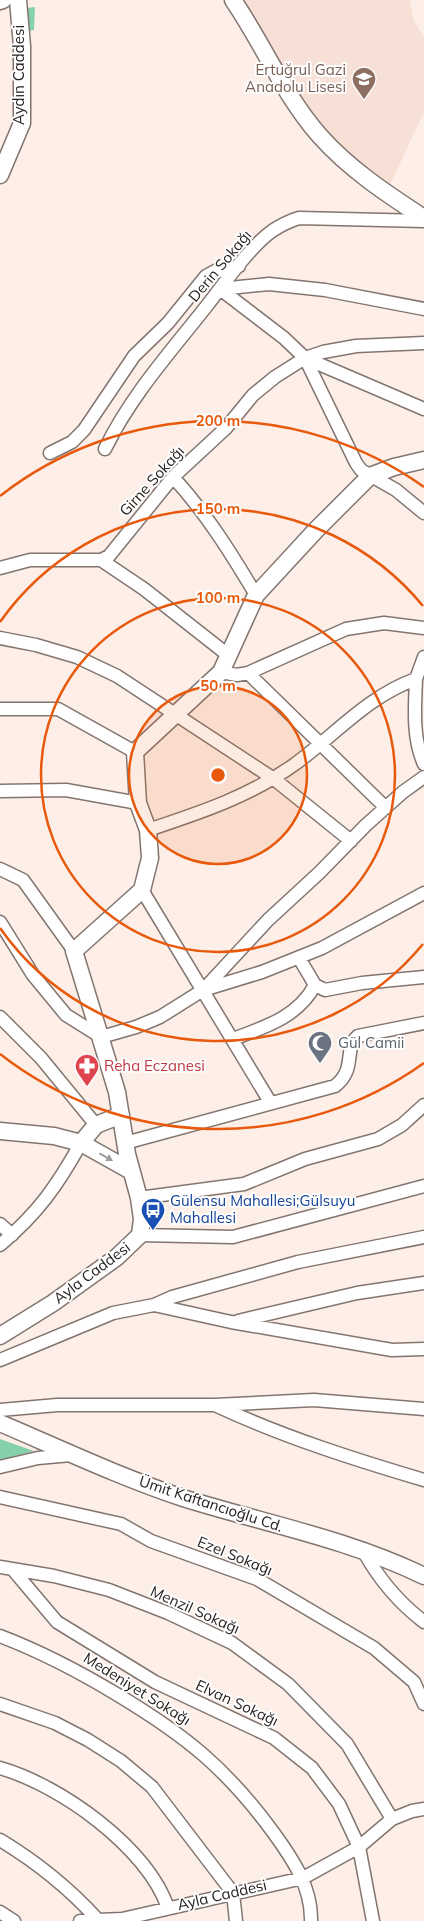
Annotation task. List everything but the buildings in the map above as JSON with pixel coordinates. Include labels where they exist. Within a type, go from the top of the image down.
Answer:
[{"type":"street","name":"Aydın Caddesi","points":[[0,175],[22,123],[22,46],[18,0]]},
{"type":"street","points":[[232,0],[299,109],[319,136],[355,170],[424,220]]},
{"type":"street","name":"Derin Sokağı","points":[[106,449],[116,426],[220,289],[270,232],[285,223],[300,218],[424,220]]},
{"type":"street","points":[[50,453],[72,442],[84,430],[134,356],[170,321],[206,276],[217,270],[225,271],[239,266]]},
{"type":"street","points":[[220,289],[269,284],[325,290],[424,310]]},
{"type":"street","points":[[220,289],[284,338],[306,358],[424,409]]},
{"type":"street","name":"Girne Sokağı","points":[[101,560],[114,552],[173,477],[226,428],[262,387],[306,358],[356,346],[424,343]]},
{"type":"street","points":[[306,358],[356,463],[370,476],[396,490],[424,513]]},
{"type":"street","points":[[134,752],[222,672],[256,595],[370,476],[394,467],[424,460]]},
{"type":"street","points":[[173,477],[198,505],[220,536],[256,595]]},
{"type":"street","points":[[0,568],[30,560],[101,560],[144,589],[228,655]]},
{"type":"street","points":[[222,672],[237,675],[248,672],[346,629],[384,622],[424,628]]},
{"type":"street","points":[[0,638],[36,645],[76,657],[117,676],[274,779],[351,841]]},
{"type":"street","points":[[424,656],[416,678],[415,711],[418,744],[424,764]]},
{"type":"street","points":[[248,672],[386,808]]},
{"type":"street","points":[[148,830],[210,810],[274,779],[371,703],[416,678]]},
{"type":"street","points":[[0,709],[58,709],[134,752]]},
{"type":"street","points":[[74,951],[142,890],[150,858],[148,830],[138,803],[134,752]]},
{"type":"street","points":[[0,922],[33,976],[66,1015],[101,1037],[130,1029],[160,1017],[203,990],[268,920],[386,808],[424,777]]},
{"type":"street","points":[[0,791],[66,790],[138,803]]},
{"type":"street","points":[[0,869],[23,880],[74,951],[117,1092],[125,1143],[139,1198],[142,1220],[140,1235]]},
{"type":"street","points":[[142,890],[270,1102]]},
{"type":"street","points":[[203,990],[262,972],[299,958],[424,893]]},
{"type":"street","points":[[299,958],[315,985],[326,990],[362,983],[424,977]]},
{"type":"street","points":[[233,1039],[288,1016],[309,997],[315,985]]},
{"type":"street","points":[[0,1017],[41,1058],[96,1125]]},
{"type":"street","points":[[125,1143],[270,1102],[335,1086],[345,1077],[352,1044],[358,1036],[424,1024]]},
{"type":"street","points":[[139,1198],[244,1184],[305,1159],[378,1139],[402,1125],[424,1105]]},
{"type":"street","points":[[0,1245],[29,1220],[61,1179],[81,1143],[96,1125],[121,1115]]},
{"type":"street","points":[[0,1131],[54,1136],[81,1143],[131,1171]]},
{"type":"street","name":"Ayla Caddesi","points":[[0,1336],[53,1303],[117,1257],[140,1235],[233,1237],[424,1186]]},
{"type":"street","points":[[0,1224],[12,1235]]},
{"type":"street","points":[[0,1360],[113,1313],[154,1305],[172,1297],[298,1262],[424,1237]]},
{"type":"street","points":[[231,1322],[357,1293],[424,1283]]},
{"type":"street","points":[[154,1305],[231,1322],[392,1350],[424,1349]]},
{"type":"street","points":[[0,1410],[57,1405],[215,1405],[314,1400],[424,1409]]},
{"type":"street","points":[[215,1405],[294,1439],[347,1458],[424,1480]]},
{"type":"street","name":"Ümit Kaftancıoğlu Cd.","points":[[0,1423],[71,1455],[182,1498],[364,1552],[424,1576]]},
{"type":"street","points":[[0,1467],[38,1458],[71,1455]]},
{"type":"street","name":"Ezel Sokağı","points":[[0,1497],[121,1524],[151,1541],[257,1579],[374,1648],[414,1682],[424,1704]]},
{"type":"street","points":[[364,1552],[384,1585],[404,1607],[424,1622]]},
{"type":"street","name":"Menzil Sokağı","points":[[0,1567],[14,1571],[54,1576],[109,1590],[168,1613],[232,1643],[288,1684],[348,1744],[392,1819]]},
{"type":"street","name":"Elvan Sokağı","points":[[14,1571],[57,1622],[155,1682],[283,1743],[312,1768],[344,1813],[359,1847],[373,1921]]},
{"type":"street","name":"Medeniyet Sokağı","points":[[0,1636],[70,1666],[168,1725],[212,1761],[250,1801],[303,1878],[311,1921]]},
{"type":"street","points":[[0,1704],[19,1708],[55,1723],[122,1761],[159,1795],[233,1893],[236,1921]]},
{"type":"street","points":[[0,1768],[33,1781],[107,1827],[136,1856],[157,1882],[168,1908]]},
{"type":"street","name":"Ayla Caddesi","points":[[80,1921],[122,1920],[303,1878],[359,1847],[392,1819],[412,1811],[424,1809]]},
{"type":"street","points":[[0,1840],[72,1891],[98,1920]]},
{"type":"street","points":[[0,1912],[14,1921]]},
{"type":"shaded area","name":"Ertuğrul Gazi Anadolu Lisesi","points":[[241,0],[410,0],[414,21],[424,37],[424,112],[390,185],[355,159],[318,121],[294,88]]},
{"type":"green space","points":[[35,7],[34,30],[28,31],[27,8]]},
{"type":"green space","points":[[0,1439],[34,1451],[0,1460]]},
{"type":"place","name":"Ertuğrul Gazi Anadolu Lisesi","points":[[364,100]]},
{"type":"place","name":"Gül Camii","points":[[320,1064]]},
{"type":"place","name":"Reha Eczanesi","points":[[87,1087]]},
{"type":"place","name":"Gülensu Mahallesi;Gülsuyu Mahallesi","points":[[153,1231]]}]
